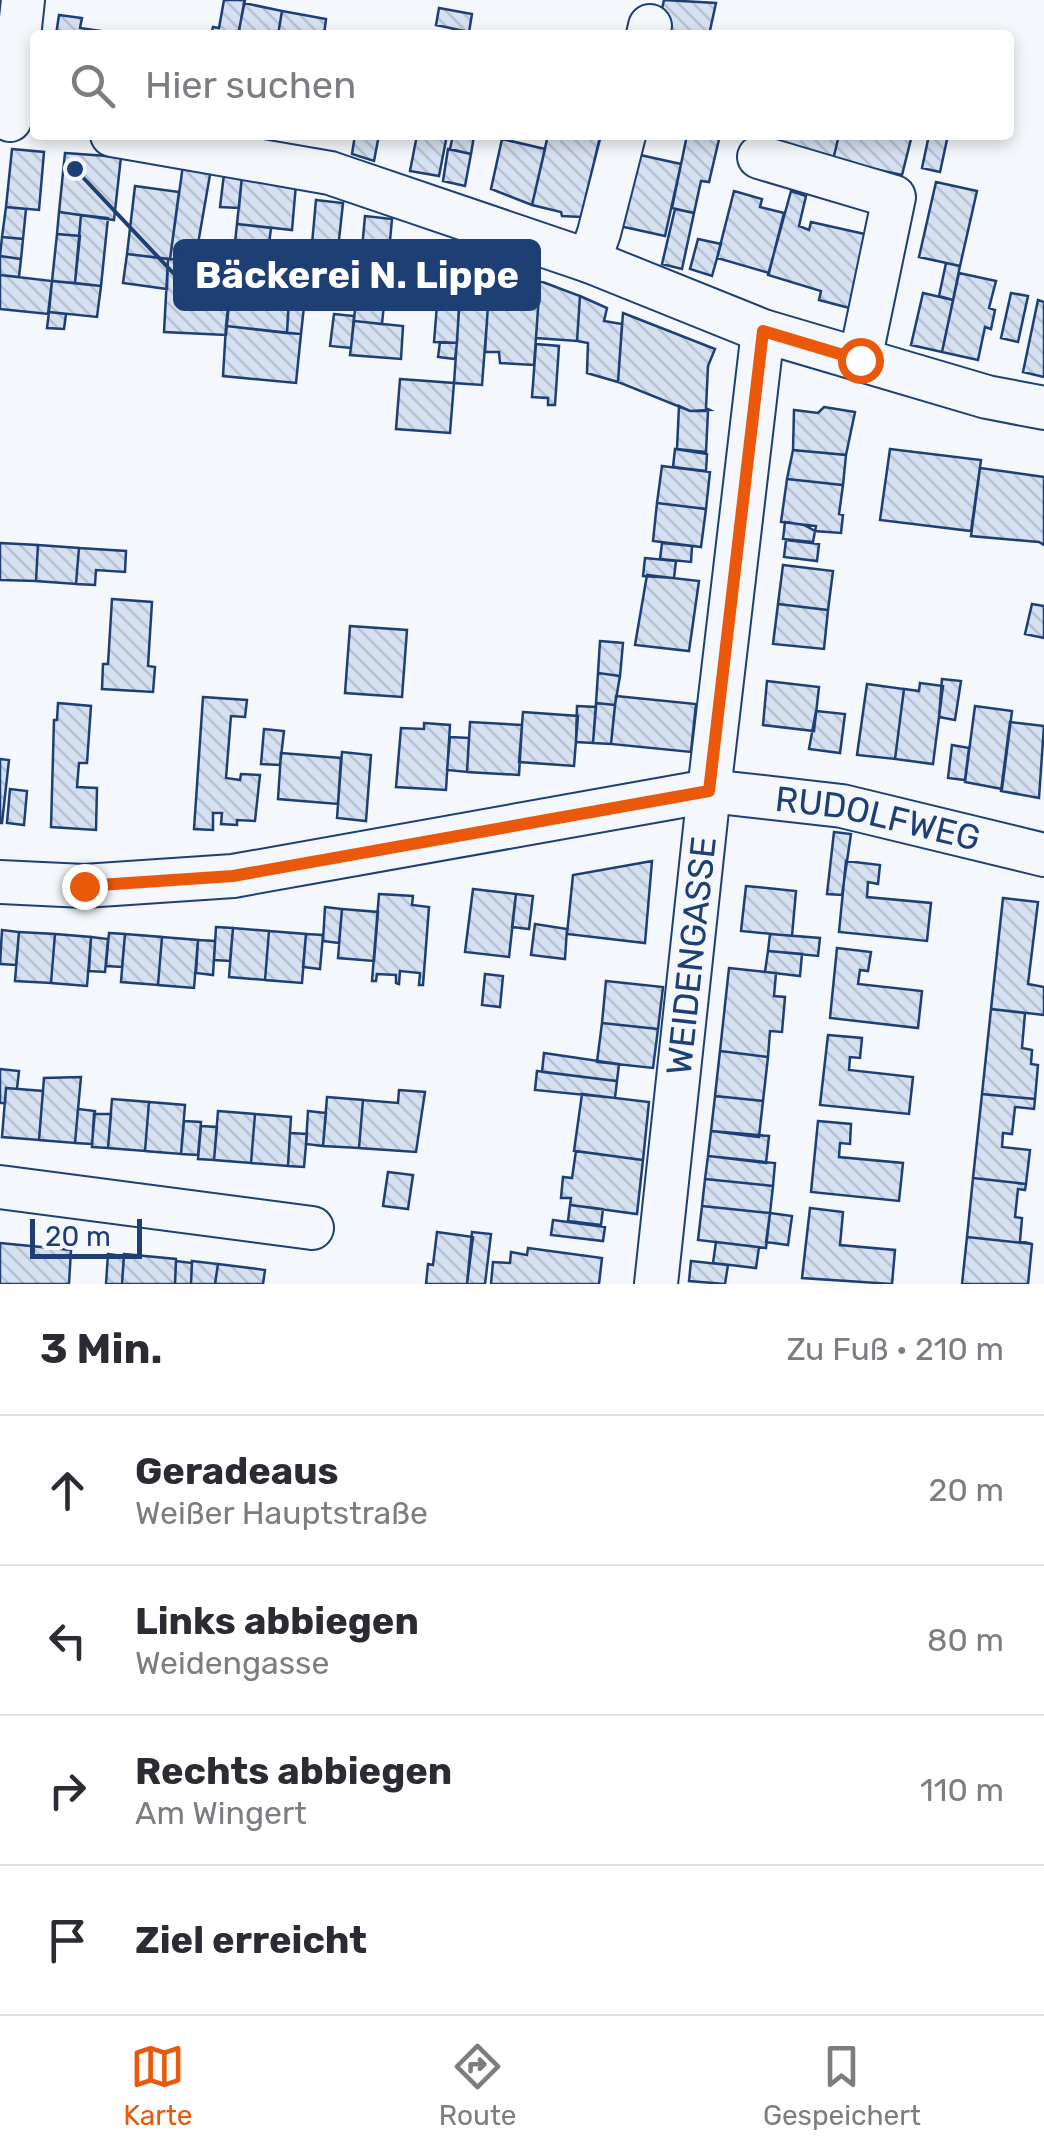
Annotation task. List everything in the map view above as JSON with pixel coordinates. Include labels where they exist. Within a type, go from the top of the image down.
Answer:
[{"type":"street","points":[[15,121],[23,0]]},
{"type":"street","points":[[141,140],[330,173],[582,259],[763,331],[987,397],[1044,408]]},
{"type":"street","points":[[582,259],[607,140]]},
{"type":"street","points":[[582,259],[600,233],[623,140]]},
{"type":"street","points":[[758,156],[894,196],[860,360]]},
{"type":"street","name":"WEIDENGASSE","points":[[656,1284],[763,331]]},
{"type":"street","name":"RUDOLFWEG","points":[[0,882],[84,886],[233,876],[709,791],[842,806],[1044,855]]},
{"type":"street","points":[[0,1187],[312,1228]]},
{"type":"building","points":[[224,0],[245,0],[239,30],[212,30],[219,28]]},
{"type":"building","points":[[664,0],[716,3],[710,30],[657,30]]},
{"type":"building","points":[[244,3],[282,11],[279,30],[239,30]]},
{"type":"building","points":[[439,8],[472,14],[469,30],[436,25]]},
{"type":"building","points":[[282,11],[326,19],[325,30],[279,30]]},
{"type":"building","points":[[59,15],[82,18],[80,28],[94,30],[57,30]]},
{"type":"building","points":[[354,140],[378,140],[374,161],[352,154]]},
{"type":"building","points":[[416,140],[446,140],[439,176],[410,171]]},
{"type":"building","points":[[452,140],[473,140],[471,154],[450,149]]},
{"type":"building","points":[[502,140],[545,149],[532,205],[491,189]]},
{"type":"building","points":[[547,140],[599,140],[581,217],[562,216],[561,212],[532,205]]},
{"type":"building","points":[[686,140],[719,140],[709,182],[701,181],[694,213],[672,208]]},
{"type":"building","points":[[766,140],[838,140],[833,160],[765,144]]},
{"type":"building","points":[[838,140],[911,140],[902,175],[833,160]]},
{"type":"building","points":[[928,140],[947,140],[940,172],[922,168]]},
{"type":"building","points":[[12,149],[44,152],[39,210],[6,207]]},
{"type":"building","points":[[448,149],[471,154],[465,186],[443,181]]},
{"type":"building","points":[[65,153],[121,157],[114,220],[59,212]]},
{"type":"building","points":[[631,153],[681,164],[665,236],[615,225]]},
{"type":"building","points":[[183,165],[211,169],[195,261],[170,259]]},
{"type":"building","points":[[224,174],[242,176],[239,208],[220,207]]},
{"type":"building","points":[[242,176],[296,184],[292,230],[237,224]]},
{"type":"building","points":[[936,182],[977,191],[960,266],[919,257]]},
{"type":"building","points":[[135,186],[179,192],[170,259],[127,254]]},
{"type":"building","points":[[734,191],[762,199],[760,207],[784,213],[769,273],[717,258]]},
{"type":"building","points":[[791,191],[806,196],[799,226],[809,230],[811,222],[878,237],[861,311],[819,300],[821,291],[768,275]]},
{"type":"building","points":[[316,200],[343,203],[337,258],[311,255]]},
{"type":"building","points":[[6,207],[26,209],[23,239],[2,237]]},
{"type":"building","points":[[675,209],[694,213],[682,269],[662,264]]},
{"type":"building","points":[[59,212],[81,215],[79,236],[57,234]]},
{"type":"building","points":[[81,215],[108,218],[101,286],[75,283]]},
{"type":"building","points":[[365,216],[392,219],[387,273],[360,271]]},
{"type":"building","points":[[237,224],[271,228],[268,252],[274,253],[271,275],[265,275],[264,292],[230,288]]},
{"type":"building","points":[[57,234],[80,236],[75,283],[52,281]]},
{"type":"building","points":[[2,237],[23,239],[21,259],[0,256]]},
{"type":"building","points":[[698,239],[721,244],[712,276],[690,269]]},
{"type":"building","points":[[463,253],[492,255],[482,385],[454,383]]},
{"type":"building","points":[[127,254],[168,259],[167,289],[123,283]]},
{"type":"building","points":[[0,256],[21,259],[19,277],[0,275]]},
{"type":"building","points":[[168,259],[233,263],[226,335],[164,332]]},
{"type":"building","points":[[946,263],[960,266],[953,300],[939,296]]},
{"type":"building","points":[[291,269],[308,270],[301,334],[287,333]]},
{"type":"building","points":[[358,271],[387,273],[382,324],[354,321]]},
{"type":"building","points":[[959,273],[996,281],[989,308],[995,310],[991,329],[985,327],[978,360],[942,352]]},
{"type":"building","points":[[0,275],[52,281],[48,314],[0,309]]},
{"type":"building","points":[[503,278],[540,281],[534,365],[500,363],[499,352],[485,352],[489,289],[502,290]]},
{"type":"building","points":[[52,281],[101,286],[97,317],[49,312]]},
{"type":"building","points":[[540,281],[580,296],[577,341],[536,338]]},
{"type":"building","points":[[230,288],[289,295],[287,333],[226,326]]},
{"type":"building","points":[[923,293],[953,300],[942,352],[911,345]]},
{"type":"building","points":[[1011,293],[1028,296],[1018,342],[1001,338]]},
{"type":"building","points":[[580,296],[607,308],[604,321],[622,324],[618,382],[587,373],[588,343],[577,341]]},
{"type":"building","points":[[1038,300],[1044,302],[1044,377],[1023,372]]},
{"type":"building","points":[[437,305],[459,306],[457,343],[434,342]]},
{"type":"building","points":[[49,312],[66,314],[64,329],[47,328]]},
{"type":"building","points":[[623,313],[715,349],[708,366],[706,408],[710,410],[690,411],[618,382]]},
{"type":"building","points":[[334,314],[354,316],[351,348],[330,346]]},
{"type":"building","points":[[354,321],[403,326],[401,359],[350,355]]},
{"type":"building","points":[[226,326],[301,334],[296,383],[223,376]]},
{"type":"building","points":[[440,342],[457,343],[455,359],[438,357]]},
{"type":"building","points":[[536,344],[559,346],[555,405],[548,405],[548,398],[532,397]]},
{"type":"building","points":[[400,379],[454,383],[450,433],[396,429]]},
{"type":"building","points":[[679,406],[690,411],[708,411],[706,452],[677,449]]},
{"type":"building","points":[[824,407],[855,412],[846,455],[793,450],[794,410],[818,413]]},
{"type":"building","points":[[675,449],[707,454],[706,471],[673,467]]},
{"type":"building","points":[[890,449],[981,460],[971,531],[880,520]]},
{"type":"building","points":[[793,450],[846,455],[843,485],[787,479]]},
{"type":"building","points":[[662,466],[710,472],[706,509],[657,503]]},
{"type":"building","points":[[980,468],[1044,477],[1044,545],[971,536]]},
{"type":"building","points":[[787,479],[843,485],[841,533],[781,522]]},
{"type":"building","points":[[657,503],[706,509],[701,547],[653,541]]},
{"type":"building","points":[[785,522],[815,531],[813,542],[783,539]]},
{"type":"building","points":[[786,540],[819,544],[817,561],[784,557]]},
{"type":"building","points":[[0,543],[38,545],[36,581],[0,580]]},
{"type":"building","points":[[662,543],[692,546],[691,562],[660,559]]},
{"type":"building","points":[[38,545],[79,548],[76,584],[36,581]]},
{"type":"building","points":[[79,548],[126,551],[125,572],[96,570],[95,585],[76,584]]},
{"type":"building","points":[[645,558],[676,561],[674,578],[643,576]]},
{"type":"building","points":[[783,565],[833,571],[828,610],[778,604]]},
{"type":"building","points":[[647,575],[699,581],[689,651],[635,645]]},
{"type":"building","points":[[112,599],[152,602],[148,666],[155,667],[153,692],[102,689],[103,664],[108,664]]},
{"type":"building","points":[[778,604],[828,610],[824,649],[773,644]]},
{"type":"building","points":[[1032,604],[1044,606],[1044,638],[1025,634]]},
{"type":"building","points":[[350,626],[407,630],[402,697],[345,693]]},
{"type":"building","points":[[600,641],[623,643],[620,676],[598,673]]},
{"type":"building","points":[[598,673],[620,676],[615,705],[596,703]]},
{"type":"building","points":[[942,679],[961,681],[955,720],[939,717]]},
{"type":"building","points":[[767,681],[819,687],[814,731],[763,725]]},
{"type":"building","points":[[920,683],[943,686],[933,764],[895,759],[904,689],[919,691]]},
{"type":"building","points":[[867,684],[904,689],[895,759],[857,755]]},
{"type":"building","points":[[616,696],[696,704],[691,752],[611,744]]},
{"type":"building","points":[[203,697],[247,700],[245,717],[231,716],[226,778],[240,780],[241,774],[260,775],[255,821],[221,824],[222,813],[213,813],[213,830],[194,829]]},
{"type":"building","points":[[58,703],[91,706],[87,763],[79,763],[77,787],[97,788],[96,830],[51,827],[54,720]]},
{"type":"building","points":[[596,703],[615,705],[611,744],[593,743]]},
{"type":"building","points":[[577,706],[596,707],[593,743],[576,742]]},
{"type":"building","points":[[975,706],[1012,711],[1002,789],[965,782]]},
{"type":"building","points":[[816,711],[845,714],[840,753],[809,749]]},
{"type":"building","points":[[523,712],[578,716],[574,766],[519,762]]},
{"type":"building","points":[[470,722],[522,725],[519,775],[467,772]]},
{"type":"building","points":[[1010,722],[1044,726],[1039,798],[1001,791]]},
{"type":"building","points":[[424,723],[450,725],[446,790],[396,787],[401,728],[424,729]]},
{"type":"building","points":[[264,729],[284,731],[280,765],[261,764]]},
{"type":"building","points":[[450,737],[469,738],[467,772],[447,770]]},
{"type":"building","points":[[952,745],[969,748],[965,780],[948,778]]},
{"type":"building","points":[[342,752],[371,755],[366,821],[337,818]]},
{"type":"building","points":[[281,753],[341,758],[338,804],[278,799]]},
{"type":"building","points":[[0,759],[9,760],[2,823],[0,823]]},
{"type":"building","points":[[10,789],[27,791],[24,825],[7,823]]},
{"type":"building","points":[[834,832],[851,834],[842,895],[827,894]]},
{"type":"building","points":[[652,861],[645,943],[567,934],[573,875]]},
{"type":"building","points":[[846,861],[880,865],[878,884],[868,882],[867,897],[931,903],[927,941],[839,932]]},
{"type":"building","points":[[746,886],[796,891],[792,936],[741,931]]},
{"type":"building","points":[[473,889],[516,894],[509,957],[465,952]]},
{"type":"building","points":[[379,894],[413,896],[412,905],[429,907],[423,985],[419,985],[420,973],[400,971],[399,984],[396,975],[377,974],[376,981],[372,981]]},
{"type":"building","points":[[516,894],[533,896],[529,929],[512,927]]},
{"type":"building","points":[[1003,898],[1038,902],[1028,984],[1044,987],[1044,1015],[991,1009]]},
{"type":"building","points":[[325,907],[342,909],[339,943],[323,941]]},
{"type":"building","points":[[342,909],[378,912],[374,961],[338,958]]},
{"type":"building","points":[[535,924],[567,929],[565,959],[531,955]]},
{"type":"building","points":[[216,927],[233,928],[230,961],[214,960]]},
{"type":"building","points":[[233,928],[269,931],[265,980],[229,977]]},
{"type":"building","points":[[2,930],[19,932],[16,965],[0,964]]},
{"type":"building","points":[[269,931],[306,934],[302,983],[265,980]]},
{"type":"building","points":[[19,932],[55,934],[51,983],[15,981]]},
{"type":"building","points":[[109,933],[125,934],[122,967],[106,966]]},
{"type":"building","points":[[55,934],[91,937],[87,986],[51,983]]},
{"type":"building","points":[[125,934],[162,937],[158,985],[121,982]]},
{"type":"building","points":[[306,934],[323,935],[320,969],[303,967]]},
{"type":"building","points":[[770,934],[820,938],[818,956],[768,951]]},
{"type":"building","points":[[91,937],[108,939],[105,972],[89,971]]},
{"type":"building","points":[[162,937],[198,940],[194,988],[158,985]]},
{"type":"building","points":[[198,940],[215,941],[213,975],[196,973]]},
{"type":"building","points":[[837,948],[871,952],[868,971],[860,970],[858,984],[922,991],[918,1028],[830,1018]]},
{"type":"building","points":[[768,951],[802,954],[800,976],[765,972]]},
{"type":"building","points":[[729,968],[776,973],[774,996],[785,997],[782,1032],[770,1031],[768,1057],[720,1051]]},
{"type":"building","points":[[485,974],[503,976],[500,1007],[482,1005]]},
{"type":"building","points":[[606,981],[663,987],[658,1029],[602,1023]]},
{"type":"building","points":[[991,1009],[1025,1013],[1022,1048],[1032,1050],[1031,1064],[1038,1065],[1035,1099],[982,1094]]},
{"type":"building","points":[[602,1023],[658,1029],[653,1068],[597,1062]]},
{"type":"building","points":[[828,1035],[862,1038],[860,1058],[850,1057],[849,1070],[913,1077],[909,1114],[820,1105]]},
{"type":"building","points":[[720,1051],[768,1057],[763,1101],[715,1096]]},
{"type":"building","points":[[544,1053],[619,1064],[617,1081],[542,1072]]},
{"type":"building","points":[[0,1069],[19,1071],[17,1089],[6,1088],[5,1103],[0,1103]]},
{"type":"building","points":[[537,1071],[617,1081],[615,1098],[535,1090]]},
{"type":"building","points":[[81,1077],[75,1143],[39,1140],[44,1078]]},
{"type":"building","points":[[6,1088],[43,1091],[39,1140],[2,1137]]},
{"type":"building","points":[[399,1090],[425,1092],[416,1152],[359,1148],[363,1100],[398,1103]]},
{"type":"building","points":[[582,1094],[649,1102],[643,1160],[574,1151]]},
{"type":"building","points":[[982,1094],[1035,1099],[1034,1109],[1015,1107],[1012,1134],[1003,1133],[1002,1147],[1030,1150],[1026,1184],[973,1178]]},
{"type":"building","points":[[715,1096],[763,1101],[759,1137],[711,1131]]},
{"type":"building","points":[[327,1097],[363,1100],[359,1148],[323,1146]]},
{"type":"building","points":[[112,1099],[149,1102],[145,1151],[108,1148]]},
{"type":"building","points":[[149,1102],[185,1105],[181,1154],[145,1151]]},
{"type":"building","points":[[78,1109],[95,1111],[92,1144],[75,1143]]},
{"type":"building","points":[[218,1111],[255,1114],[251,1163],[214,1160]]},
{"type":"building","points":[[308,1111],[326,1113],[323,1146],[306,1144]]},
{"type":"building","points":[[94,1114],[111,1114],[108,1148],[92,1147]]},
{"type":"building","points":[[255,1114],[291,1117],[288,1166],[251,1163]]},
{"type":"building","points":[[184,1121],[201,1122],[198,1155],[181,1154]]},
{"type":"building","points":[[818,1121],[851,1124],[850,1144],[840,1143],[839,1157],[903,1163],[899,1201],[811,1192]]},
{"type":"building","points":[[201,1126],[217,1127],[214,1160],[198,1159]]},
{"type":"building","points":[[711,1131],[769,1136],[766,1163],[708,1156]]},
{"type":"building","points":[[290,1133],[307,1134],[304,1167],[288,1166]]},
{"type":"building","points":[[576,1151],[643,1160],[637,1214],[570,1205],[571,1198],[561,1198],[563,1177],[572,1178]]},
{"type":"building","points":[[708,1156],[775,1163],[773,1186],[705,1179]]},
{"type":"building","points":[[388,1172],[413,1175],[408,1209],[383,1206]]},
{"type":"building","points":[[973,1178],[1026,1184],[1025,1190],[1018,1189],[1015,1217],[1022,1218],[1020,1241],[1032,1244],[967,1237]]},
{"type":"building","points":[[705,1179],[773,1186],[770,1213],[702,1206]]},
{"type":"building","points":[[570,1205],[603,1209],[601,1225],[568,1221]]},
{"type":"building","points":[[702,1206],[770,1213],[766,1248],[698,1240]]},
{"type":"building","points":[[810,1208],[843,1212],[840,1245],[895,1250],[892,1284],[802,1278]]},
{"type":"building","points":[[770,1213],[792,1216],[788,1245],[766,1242]]},
{"type":"building","points":[[553,1220],[605,1227],[603,1241],[551,1235]]},
{"type":"building","points":[[437,1232],[473,1237],[467,1284],[426,1284]]},
{"type":"building","points":[[472,1232],[491,1234],[485,1284],[467,1284]]},
{"type":"building","points":[[967,1237],[1032,1244],[1028,1284],[962,1284]]},
{"type":"building","points":[[716,1242],[759,1247],[756,1268],[713,1263]]},
{"type":"building","points":[[0,1243],[71,1250],[69,1284],[0,1284]]},
{"type":"building","points":[[528,1248],[602,1258],[599,1284],[491,1284],[493,1262],[510,1263],[511,1252],[527,1255]]},
{"type":"building","points":[[108,1254],[124,1256],[122,1284],[106,1284]]},
{"type":"building","points":[[124,1254],[176,1259],[175,1284],[122,1284]]},
{"type":"building","points":[[176,1261],[192,1263],[191,1284],[175,1284]]},
{"type":"building","points":[[192,1261],[218,1264],[215,1284],[191,1284]]},
{"type":"building","points":[[691,1261],[728,1265],[725,1284],[689,1281]]},
{"type":"building","points":[[218,1264],[265,1270],[263,1284],[215,1284]]},
{"type":"place","name":"Bäckerei N. Lippe","points":[[75,169]]},
{"type":"route","points":[[84,886],[233,876],[709,791],[763,331],[860,360]]}]
